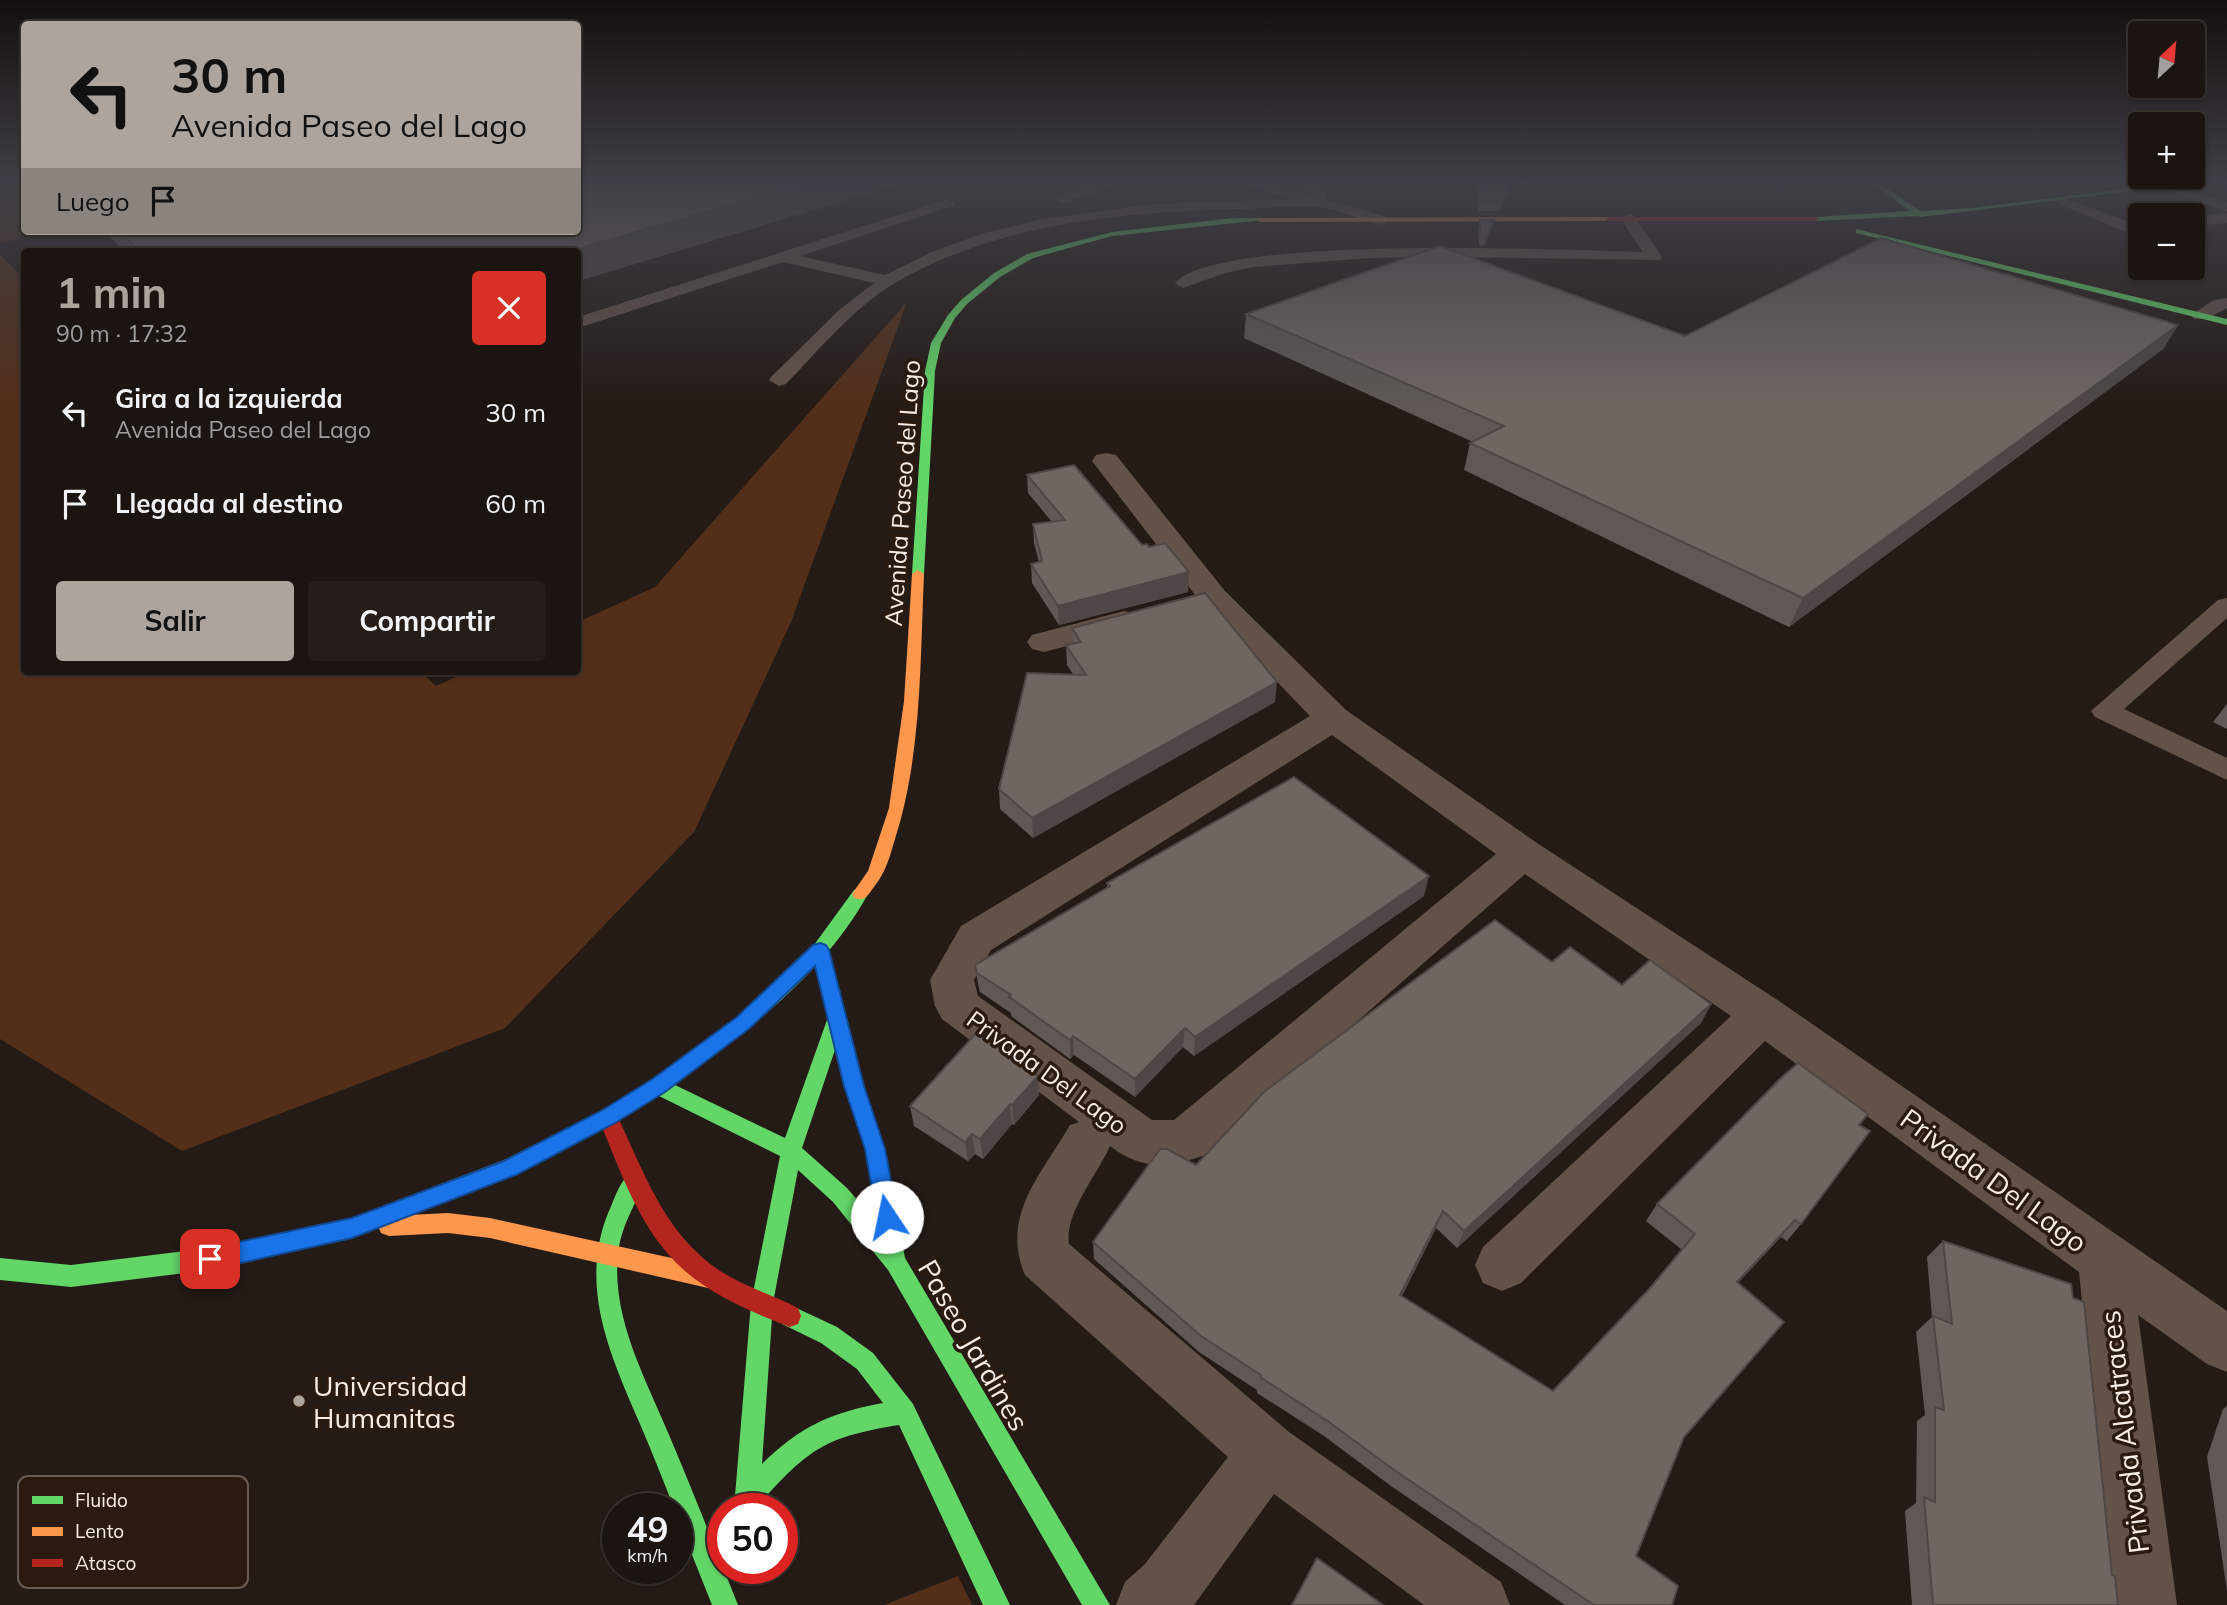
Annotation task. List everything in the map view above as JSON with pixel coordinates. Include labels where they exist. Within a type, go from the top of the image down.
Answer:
[{"type":"main road","name":"Avenida Paseo del Lago","points":[[0,1269],[71,1276],[210,1259],[352,1228],[511,1167],[608,1117],[658,1086],[743,1023],[820,950],[876,873],[897,808],[911,701],[930,371],[936,343],[951,317],[964,302],[997,275],[1030,256]]},
{"type":"main road","points":[[1968,256],[2227,322]]},
{"type":"main road","points":[[820,950],[854,1086],[875,1149],[896,1263]]},
{"type":"main road","points":[[747,1493],[762,1303],[791,1152],[836,1020]]},
{"type":"main road","name":"Paseo Jardines","points":[[658,1086],[791,1152],[840,1195],[896,1263],[1097,1605]]},
{"type":"main road","points":[[608,1117],[665,1236],[697,1275],[830,1335],[865,1362],[905,1412],[997,1605]]},
{"type":"main road","points":[[636,1180],[617,1214],[609,1237],[608,1275],[615,1323],[632,1370],[731,1601]]},
{"type":"main road","points":[[352,1228],[449,1223],[490,1228],[608,1275]]},
{"type":"main road","points":[[755,1493],[783,1460],[813,1434],[848,1421],[905,1412]]},
{"type":"street","name":"Privada Del Lago","points":[[1106,461],[1201,601],[1333,718],[1523,853],[1763,1014],[2227,1344]]},
{"type":"street","points":[[1044,642],[1149,615]]},
{"type":"street","name":"Privada Del Lago","points":[[1333,718],[976,938],[963,956],[952,979],[958,1006],[1142,1142],[1168,1144],[1188,1139],[1523,853]]},
{"type":"street","points":[[1502,1265],[1763,1014]]},
{"type":"street","name":"Privada Del Lago","points":[[1088,1140],[1045,1215],[1041,1236],[1044,1257],[1268,1453],[1478,1605]]},
{"type":"street","name":"Privada Alcatraces","points":[[2104,1259],[2145,1605]]},
{"type":"street","points":[[1148,1605],[1168,1587],[1268,1453]]},
{"type":"lane","points":[[581,322],[786,256]]},
{"type":"lane","points":[[779,380],[854,307],[888,281],[944,256]]},
{"type":"lane","points":[[1183,283],[1213,269],[1266,260],[1322,256]]},
{"type":"lane","points":[[1615,256],[1653,256]]},
{"type":"lane","points":[[783,257],[888,281]]},
{"type":"lane","points":[[2200,315],[2227,303]]},
{"type":"lane","points":[[2227,605],[2105,711],[2227,770]]},
{"type":"lane","points":[[608,1275],[645,1280],[697,1275]]},
{"type":"shaded area","points":[[0,256],[21,276],[21,675],[424,675],[436,686],[460,675],[581,675],[581,621],[655,587],[907,302],[791,622],[694,832],[505,1028],[182,1151],[0,1039]]},
{"type":"shaded area","points":[[958,1576],[972,1605],[884,1605]]},
{"type":"building","points":[[1412,256],[1467,256],[1685,336],[1845,256],[1942,256],[2178,325],[1803,598],[1470,443],[1504,426],[1246,314]]},
{"type":"building","points":[[1074,465],[1142,545],[1147,544],[1149,547],[1165,543],[1189,572],[1058,606],[1031,564],[1042,561],[1033,524],[1065,520],[1027,475]]},
{"type":"building","points":[[1205,593],[1277,682],[1032,818],[999,789],[1027,673],[1086,675],[1066,645],[1081,642],[1072,628]]},
{"type":"building","points":[[1294,777],[1429,876],[1195,1037],[1185,1028],[1135,1079],[1073,1036],[1070,1040],[977,973],[975,965],[1110,886],[1107,883]]},
{"type":"building","points":[[1495,920],[1552,962],[1570,947],[1622,985],[1650,960],[1711,1004],[1464,1231],[1443,1211],[1400,1295],[1553,1391],[1651,1287],[1695,1234],[1657,1204],[1782,1077],[1798,1063],[1868,1114],[1859,1125],[1870,1131],[1801,1224],[1795,1220],[1737,1282],[1784,1322],[1684,1437],[1636,1556],[1678,1586],[1672,1605],[1594,1605],[1201,1336],[1093,1242],[1160,1149],[1167,1149],[1196,1165],[1265,1091]]},
{"type":"building","points":[[978,1031],[1038,1076],[980,1139],[972,1134],[965,1142],[910,1106]]},
{"type":"building","points":[[1943,1241],[2071,1284],[2073,1298],[2084,1302],[2112,1575],[2115,1576],[2118,1605],[1933,1605],[1924,1497],[1935,1502],[1935,1407],[1944,1410],[1933,1316],[1952,1324]]},
{"type":"building","points":[[1317,1558],[1383,1605],[1292,1605]]},
{"type":"traffic: fast","points":[[918,574],[930,371],[936,343],[951,317],[964,302],[997,275],[1030,256]]},
{"type":"traffic: fast","points":[[1960,256],[2227,322]]},
{"type":"traffic: fast","points":[[0,1269],[71,1276],[210,1259],[352,1228],[511,1167],[608,1117],[658,1086],[743,1023],[820,950],[860,894]]},
{"type":"traffic: fast","points":[[747,1493],[762,1303],[791,1151],[836,1020]]},
{"type":"traffic: fast","points":[[658,1086],[791,1151],[840,1195],[896,1263],[1097,1605]]},
{"type":"traffic: fast","points":[[868,1128],[875,1149],[895,1261]]},
{"type":"traffic: fast","points":[[636,1180],[620,1210],[609,1241],[606,1264],[610,1310],[632,1377],[725,1605]]},
{"type":"traffic: fast","points":[[790,1316],[829,1335],[865,1361],[905,1412],[997,1605]]},
{"type":"traffic: fast","points":[[752,1493],[784,1459],[815,1436],[851,1422],[905,1412]]},
{"type":"traffic: slow","points":[[860,894],[876,873],[897,808],[911,701],[918,574]]},
{"type":"traffic: slow","points":[[389,1226],[448,1223],[490,1228],[708,1277]]},
{"type":"traffic: jam","points":[[820,950],[854,1086],[868,1128]]},
{"type":"traffic: jam","points":[[608,1117],[648,1206],[675,1246],[712,1278],[790,1316]]},
{"type":"place","name":"Universidad Humanitas","points":[[299,1401]]},
{"type":"route","points":[[210,1259],[352,1228],[511,1167],[608,1117],[658,1086],[743,1023],[820,950],[854,1086],[875,1149],[887,1217]]}]
